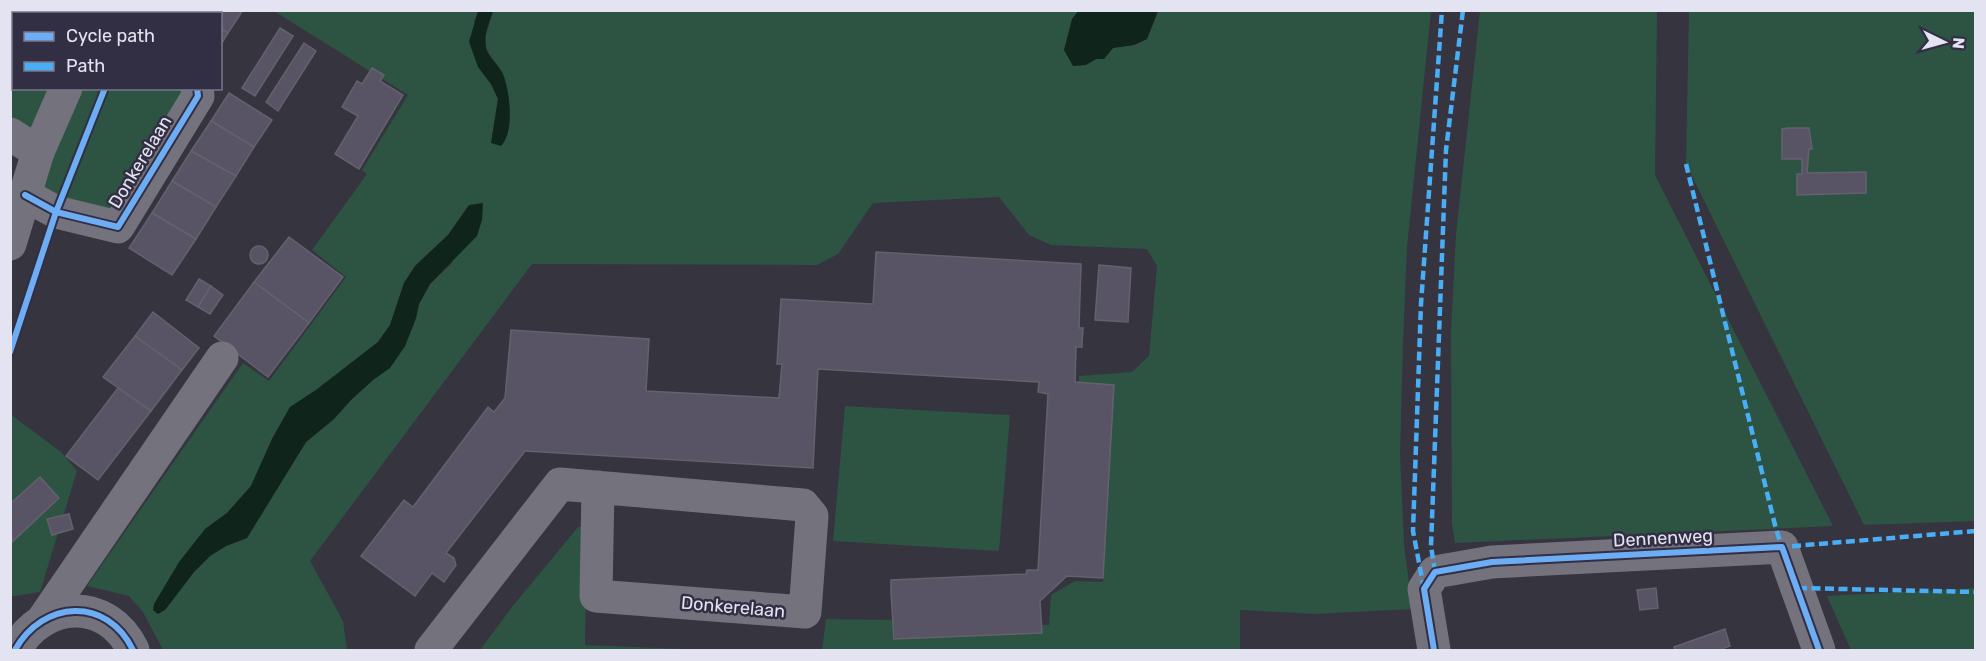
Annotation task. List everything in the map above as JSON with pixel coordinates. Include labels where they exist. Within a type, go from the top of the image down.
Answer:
[{"type":"street","points":[[10,244],[25,195],[24,149],[65,90]]},
{"type":"street","name":"Donkerelaan","points":[[25,195],[56,212],[118,227],[198,96],[197,90]]},
{"type":"street","points":[[10,134],[24,149]]},
{"type":"street","points":[[15,651],[22,638],[44,618],[222,358]]},
{"type":"street","name":"Donkerelaan","points":[[431,651],[560,484],[598,487],[803,505],[812,516],[805,612],[596,596],[598,487]]},
{"type":"street","name":"Dennenweg","points":[[1434,651],[1424,589],[1435,572],[1492,562],[1782,547],[1819,651]]},
{"type":"street","points":[[44,618],[77,610],[97,614],[114,624],[127,638],[133,651]]},
{"type":"shaded area","points":[[1079,10],[1158,11],[1147,39],[1134,45],[1113,48],[1104,59],[1096,59],[1086,65],[1073,66],[1064,50],[1072,19]]},
{"type":"shaded area","points":[[10,11],[97,11],[12,12],[12,90],[62,90],[36,144],[11,127]]},
{"type":"shaded area","points":[[274,11],[478,11],[474,21],[483,74],[498,99],[492,136],[495,145],[503,74],[486,49],[486,34],[493,11],[1079,11],[1072,19],[1086,65],[1096,59],[1104,59],[1113,48],[1134,45],[1147,39],[1158,11],[1431,11],[1407,247],[1403,343],[1400,454],[1404,543],[1412,609],[1314,614],[1240,610],[1240,650],[822,650],[826,619],[903,620],[904,629],[1049,625],[1051,595],[1075,581],[1103,582],[1113,398],[1078,395],[1079,376],[1132,372],[1149,356],[1157,266],[1147,249],[1051,245],[1029,235],[999,197],[873,203],[838,254],[817,265],[532,264],[310,561],[343,621],[347,650],[163,650],[143,612],[129,596],[87,586],[243,363],[269,381],[346,277],[312,250],[367,174],[362,170],[408,95]],"holes":[[[469,205],[452,263],[430,284],[419,304],[405,346],[390,367],[306,442],[247,538],[226,546],[210,556],[194,572],[165,610],[205,529],[227,513],[251,486],[272,439],[290,407],[378,342],[390,325],[404,283],[415,266],[448,235]]]},
{"type":"shaded area","points":[[478,11],[493,11],[485,42],[489,54],[503,74],[508,90],[510,122],[501,146],[491,143],[498,99],[491,84],[478,67],[469,42]]},
{"type":"shaded area","points":[[1480,11],[1657,11],[1655,175],[1833,526],[1455,543],[1452,524],[1451,332],[1456,234]]},
{"type":"shaded area","points":[[1689,11],[1975,11],[1975,521],[1864,525],[1686,164]]},
{"type":"shaded area","points":[[69,90],[194,90],[116,225],[28,195]]},
{"type":"shaded area","points":[[483,203],[482,220],[477,236],[430,284],[419,304],[405,346],[390,368],[373,380],[334,419],[306,442],[247,538],[226,546],[210,556],[194,572],[165,610],[158,614],[153,610],[154,604],[179,562],[205,529],[227,513],[251,486],[272,439],[290,407],[378,342],[390,325],[404,283],[415,266],[448,235],[469,205]]},
{"type":"shaded area","points":[[845,406],[1010,415],[999,551],[833,541]]},
{"type":"shaded area","points":[[10,414],[61,452],[77,471],[40,592],[15,596],[10,596]]},
{"type":"shaded area","points":[[587,525],[585,645],[709,650],[480,650],[578,527]]},
{"type":"shaded area","points":[[1975,588],[1975,650],[1851,650],[1827,596]]},
{"type":"building","points":[[193,10],[243,10],[228,33],[222,29],[222,12],[195,12]]},
{"type":"building","points":[[280,28],[293,36],[255,96],[242,88]]},
{"type":"building","points":[[222,29],[228,33],[222,43]]},
{"type":"building","points":[[304,43],[316,51],[278,111],[266,102]]},
{"type":"building","points":[[372,68],[384,75],[380,81],[403,95],[359,169],[335,154],[358,116],[342,107],[357,81],[362,84]]},
{"type":"building","points":[[229,93],[272,120],[254,147],[211,121]]},
{"type":"building","points":[[211,121],[254,147],[236,176],[191,151]]},
{"type":"building","points":[[1809,128],[1812,149],[1809,149],[1807,173],[1866,172],[1866,193],[1797,195],[1797,174],[1802,174],[1802,159],[1782,159],[1782,129]]},
{"type":"building","points":[[191,151],[236,176],[216,207],[172,181]]},
{"type":"building","points":[[172,181],[216,207],[196,239],[152,213]]},
{"type":"building","points":[[152,213],[196,239],[172,275],[129,248]]},
{"type":"building","points":[[289,237],[343,277],[309,323],[254,282]]},
{"type":"building","points":[[259,246],[265,249],[268,255],[265,261],[259,264],[253,261],[250,255],[253,249]]},
{"type":"building","points":[[876,252],[1081,264],[1079,328],[1083,328],[1082,347],[1076,347],[1075,382],[1114,385],[1103,578],[1067,576],[1040,601],[1042,633],[894,639],[891,592],[891,580],[1026,574],[1027,570],[1038,570],[1048,394],[1038,392],[1039,382],[818,369],[813,468],[525,451],[446,553],[454,558],[456,565],[444,582],[432,573],[415,596],[361,556],[404,500],[413,507],[488,407],[494,412],[505,398],[511,330],[649,339],[646,391],[779,398],[782,364],[777,364],[781,299],[873,304]]},
{"type":"building","points":[[1099,265],[1131,268],[1128,322],[1095,320]]},
{"type":"building","points":[[199,279],[211,286],[198,307],[186,300]]},
{"type":"building","points":[[254,282],[309,323],[268,377],[214,336]]},
{"type":"building","points":[[211,286],[223,295],[210,314],[198,307]]},
{"type":"building","points":[[153,312],[199,348],[182,370],[135,336]]},
{"type":"building","points":[[135,336],[182,370],[151,411],[103,377]]},
{"type":"building","points":[[118,388],[151,411],[98,480],[66,456]]},
{"type":"building","points":[[40,477],[59,498],[12,542],[10,504]]},
{"type":"building","points":[[69,514],[73,529],[52,535],[47,519]]},
{"type":"building","points":[[1656,588],[1658,608],[1640,610],[1637,590]]},
{"type":"building","points":[[1725,629],[1730,646],[1724,650],[1675,650],[1674,647]]},
{"type":"marked path","points":[[1424,589],[1413,531],[1421,304],[1442,10]]},
{"type":"marked path","points":[[1435,572],[1431,546],[1446,150],[1463,10]]},
{"type":"marked path","points":[[1686,164],[1782,547],[1976,531]]},
{"type":"marked path","points":[[1798,588],[1976,592]]},
{"type":"cycle path","points":[[10,352],[56,212],[104,90]]},
{"type":"cycle path","points":[[25,195],[56,212],[118,227],[198,96],[197,90]]},
{"type":"cycle path","points":[[1434,650],[1424,589],[1435,572],[1492,562],[1782,547],[1819,650]]},
{"type":"cycle path","points":[[15,650],[27,633],[42,621],[58,614],[75,611],[92,613],[108,620],[122,632],[133,650]]}]
